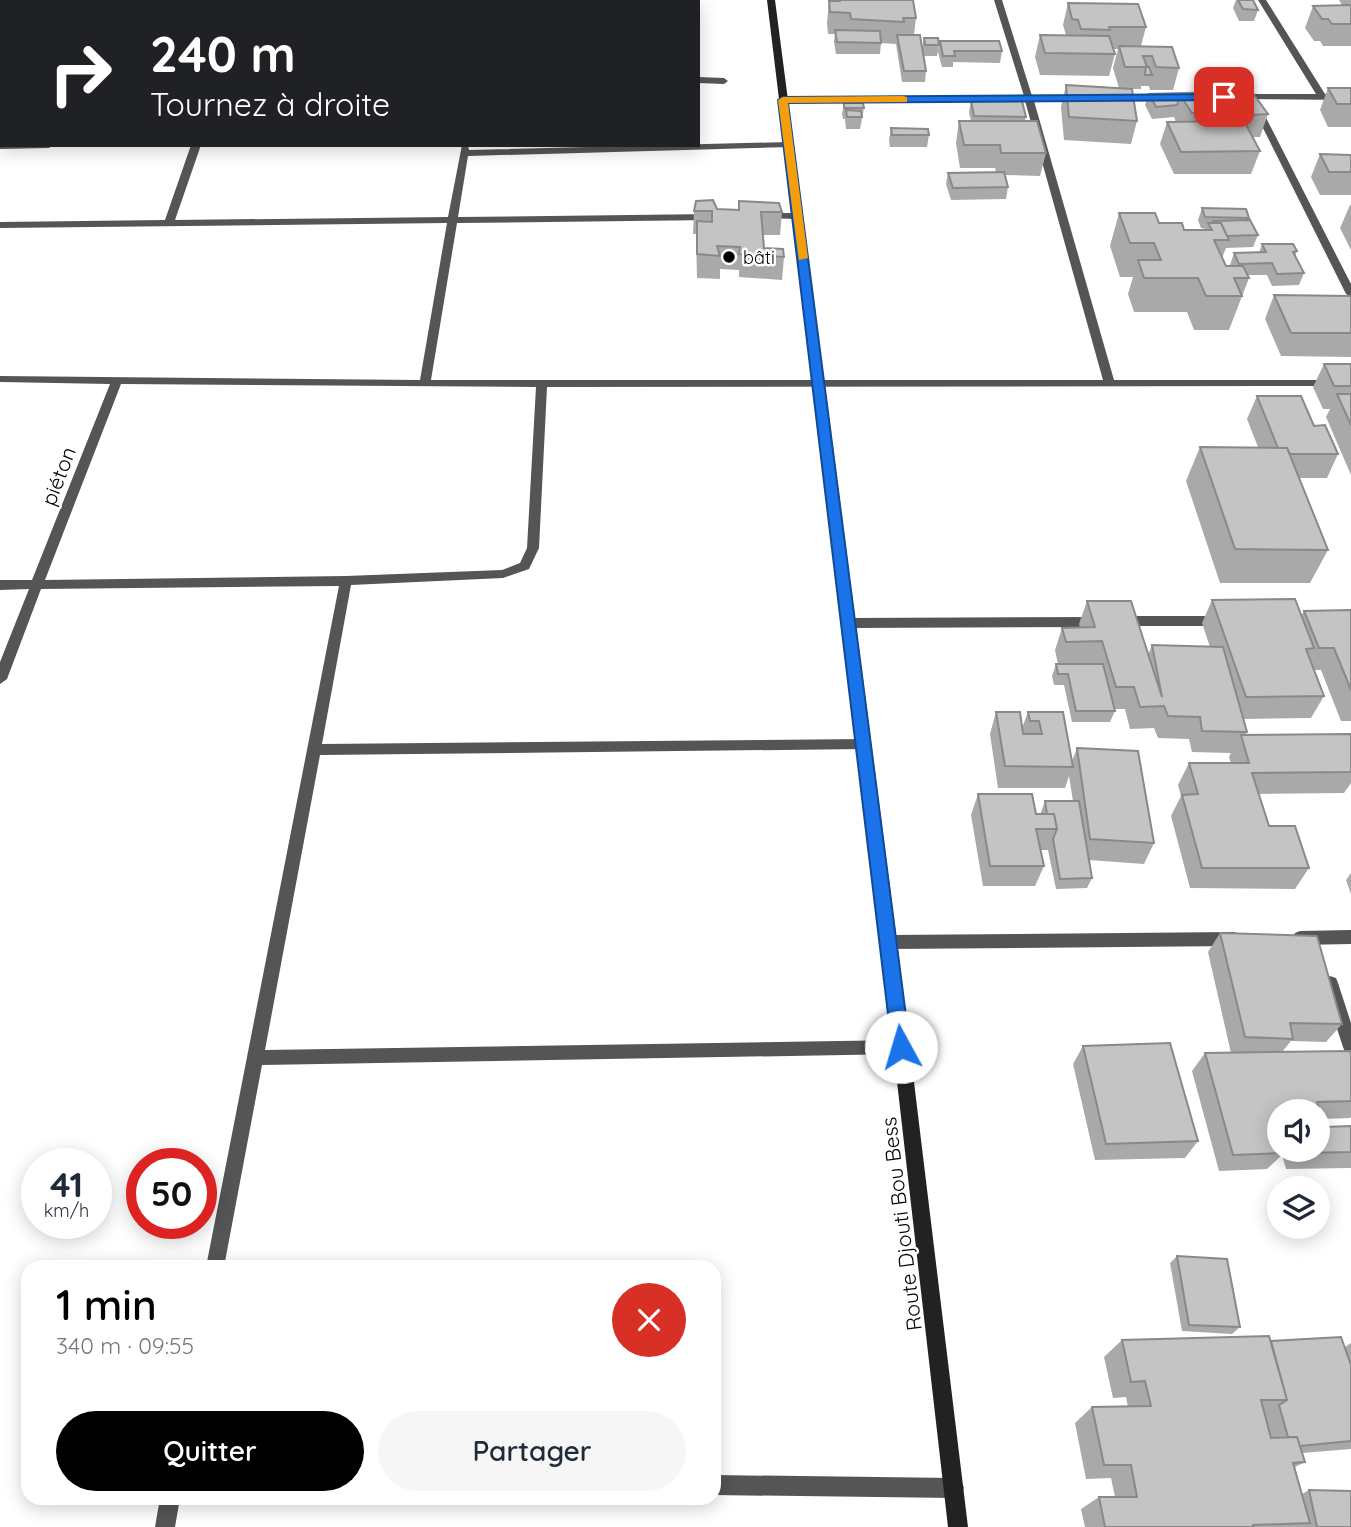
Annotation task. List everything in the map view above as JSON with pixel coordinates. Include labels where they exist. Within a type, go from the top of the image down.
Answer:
[{"type":"main road","name":"Route Djouti Bou Bess","points":[[771,0],[889,942],[958,1527]]},
{"type":"street","points":[[998,0],[1030,99],[1109,382]]},
{"type":"street","points":[[1262,0],[1322,97]]},
{"type":"street","points":[[700,80],[724,81]]},
{"type":"street","points":[[1224,97],[1351,97]]},
{"type":"street","points":[[1252,97],[1351,293]]},
{"type":"street","points":[[783,100],[1099,98]]},
{"type":"street","points":[[1113,98],[1182,98]]},
{"type":"street","points":[[700,146],[788,145]]},
{"type":"street","points":[[170,221],[195,147]]},
{"type":"street","points":[[425,384],[464,149],[626,147]]},
{"type":"street","points":[[0,225],[728,216]]},
{"type":"street","points":[[756,216],[797,216]]},
{"type":"street","points":[[0,379],[542,385],[819,382],[1351,383]]},
{"type":"street","name":"piéton","points":[[0,679],[116,382]]},
{"type":"street","points":[[0,585],[345,581],[503,574],[525,566],[533,548],[542,385]]},
{"type":"street","points":[[216,1260],[345,581]]},
{"type":"street","points":[[849,624],[1240,620]]},
{"type":"street","points":[[313,750],[864,744]]},
{"type":"street","points":[[1288,938],[1319,950],[1351,937]]},
{"type":"street","points":[[889,942],[1246,939]]},
{"type":"street","points":[[1319,950],[1351,1047]]},
{"type":"street","points":[[255,1058],[901,1047]]},
{"type":"street","points":[[721,1485],[954,1488]]},
{"type":"street","points":[[165,1527],[169,1505]]},
{"type":"building","points":[[913,0],[916,18],[903,18],[904,22],[851,19],[850,13],[830,12],[829,1]]},
{"type":"building","points":[[1238,0],[1253,0],[1258,10],[1243,9]]},
{"type":"building","points":[[1068,3],[1138,4],[1146,27],[1081,29],[1078,20],[1072,19]]},
{"type":"building","points":[[1351,5],[1351,24],[1332,24],[1328,19],[1322,19],[1313,6]]},
{"type":"building","points":[[835,30],[880,31],[881,43],[837,42]]},
{"type":"building","points":[[897,35],[920,35],[926,71],[904,71]]},
{"type":"building","points":[[1040,35],[1109,36],[1115,54],[1045,53]]},
{"type":"building","points":[[924,38],[938,38],[939,45],[925,45]]},
{"type":"building","points":[[940,41],[999,41],[1002,51],[954,51],[955,56],[943,56]]},
{"type":"building","points":[[1119,46],[1172,47],[1179,68],[1156,67],[1152,56],[1143,56],[1147,67],[1125,67]]},
{"type":"building","points":[[1146,66],[1149,67],[1152,75],[1145,75]]},
{"type":"building","points":[[1066,85],[1132,89],[1137,121],[1069,117]]},
{"type":"building","points":[[1328,88],[1351,88],[1351,104],[1337,104]]},
{"type":"building","points":[[1219,92],[1180,95],[1177,105],[1156,107],[1149,94]]},
{"type":"building","points":[[1252,92],[1268,114],[1215,117],[1211,112],[1192,113],[1180,95]],"holes":[[[1208,97],[1222,97],[1224,103],[1210,102]]]},
{"type":"building","points":[[971,101],[1022,101],[1026,117],[974,116]]},
{"type":"building","points":[[844,103],[863,103],[864,108],[844,108]]},
{"type":"building","points":[[846,110],[861,111],[862,117],[847,117]]},
{"type":"building","points":[[959,121],[1037,121],[1046,153],[1001,153],[1000,145],[964,145]]},
{"type":"building","points":[[1244,121],[1260,151],[1181,152],[1167,122]]},
{"type":"building","points":[[891,128],[928,129],[929,135],[892,135]]},
{"type":"building","points":[[1320,154],[1351,155],[1351,172],[1329,172]]},
{"type":"building","points":[[1004,172],[1008,187],[953,188],[948,173]]},
{"type":"building","points":[[713,200],[717,209],[739,210],[739,201],[779,203],[782,212],[761,212],[764,248],[783,249],[784,257],[739,254],[740,247],[717,246],[720,256],[697,254],[697,221],[712,222],[712,211],[694,211],[696,201]]},
{"type":"building","points":[[1202,208],[1246,209],[1249,218],[1205,217]]},
{"type":"building","points":[[1119,213],[1155,213],[1159,223],[1182,223],[1184,230],[1212,230],[1208,223],[1221,223],[1229,240],[1214,240],[1226,266],[1243,266],[1249,278],[1234,278],[1242,296],[1206,296],[1198,278],[1144,278],[1138,260],[1161,260],[1154,243],[1130,243]]},
{"type":"building","points":[[1250,220],[1258,235],[1227,236],[1221,223],[1213,221]]},
{"type":"building","points":[[1262,244],[1293,244],[1297,251],[1293,252],[1304,273],[1277,274],[1272,263],[1239,264],[1234,253],[1266,252]]},
{"type":"building","points":[[1274,295],[1351,296],[1351,333],[1291,333]]},
{"type":"building","points":[[1324,364],[1351,364],[1351,386],[1334,386]]},
{"type":"building","points":[[1337,394],[1351,394],[1351,425]]},
{"type":"building","points":[[1257,396],[1301,396],[1314,426],[1325,425],[1338,454],[1290,454],[1287,448],[1278,448]]},
{"type":"building","points":[[1200,447],[1287,448],[1328,550],[1235,549]]},
{"type":"building","points":[[1295,599],[1314,648],[1306,649],[1324,696],[1246,697],[1212,600]]},
{"type":"building","points":[[1087,601],[1131,601],[1162,697],[1152,645],[1223,647],[1247,732],[1202,731],[1200,717],[1168,716],[1164,706],[1140,707],[1134,687],[1116,687],[1102,641],[1066,642],[1062,628],[1095,627]]},
{"type":"building","points":[[1351,610],[1351,690],[1334,648],[1319,648],[1304,611]]},
{"type":"building","points":[[1056,664],[1103,664],[1115,711],[1076,711],[1068,674],[1058,674]]},
{"type":"building","points":[[996,712],[1020,712],[1023,734],[1042,734],[1039,721],[1030,721],[1028,712],[1063,712],[1073,767],[1005,766]]},
{"type":"building","points":[[1351,734],[1351,772],[1252,773],[1269,826],[1295,826],[1309,868],[1202,868],[1182,795],[1198,794],[1189,763],[1249,763],[1241,735]]},
{"type":"building","points":[[1077,748],[1138,751],[1154,843],[1090,839]]},
{"type":"building","points":[[978,794],[1032,794],[1036,814],[1054,814],[1057,829],[1036,829],[1044,866],[990,866]]},
{"type":"building","points":[[1045,801],[1079,801],[1092,878],[1060,879],[1053,839],[1057,829],[1054,814],[1047,814]]},
{"type":"building","points":[[1220,933],[1317,936],[1342,1024],[1290,1023],[1293,1039],[1245,1037]]},
{"type":"building","points":[[1170,1043],[1198,1141],[1106,1144],[1083,1046]]},
{"type":"building","points":[[1350,1051],[1351,1101],[1267,1099],[1267,1154],[1233,1155],[1205,1053]]},
{"type":"building","points":[[1351,1126],[1351,1152],[1330,1152],[1330,1127]]},
{"type":"building","points":[[1177,1256],[1227,1259],[1240,1327],[1189,1325]]},
{"type":"building","points":[[1269,1336],[1287,1400],[1261,1400],[1271,1438],[1297,1437],[1305,1462],[1293,1463],[1310,1523],[1253,1527],[1105,1527],[1099,1497],[1137,1497],[1131,1465],[1104,1465],[1092,1407],[1151,1406],[1145,1381],[1131,1382],[1122,1340]]},
{"type":"building","points":[[1341,1337],[1351,1365],[1351,1441],[1300,1446],[1297,1437],[1288,1437],[1279,1405],[1287,1400],[1271,1341]]},
{"type":"building","points":[[1309,1490],[1351,1491],[1351,1527],[1317,1527]]},
{"type":"slow traffic","points":[[803,258],[783,100],[903,100]]},
{"type":"place","name":"bâti","points":[[729,257]]},
{"type":"route","points":[[901,1047],[783,100],[1224,97]]}]
